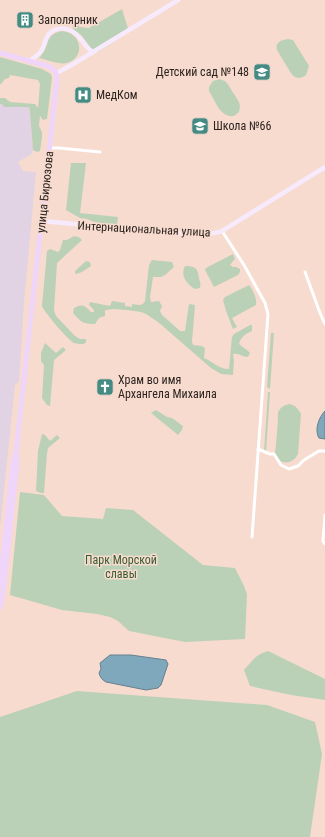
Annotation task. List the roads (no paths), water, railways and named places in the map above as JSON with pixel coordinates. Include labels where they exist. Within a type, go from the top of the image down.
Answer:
[{"type":"main road","points":[[0,53],[31,60],[48,66],[57,73],[178,0]]},
{"type":"main road","points":[[31,60],[42,50],[48,35],[58,29],[64,28],[77,34],[88,50],[93,52]]},
{"type":"main road","name":"улица Бирюзова","points":[[0,585],[58,79],[57,73]]},
{"type":"main road","name":"Интернациональная улица","points":[[42,221],[120,229],[198,234],[215,233],[222,231],[325,167]]},
{"type":"main road","name":"улица Бирюзова","points":[[0,607],[3,593],[17,462],[16,452]]},
{"type":"street","points":[[50,148],[100,152]]},
{"type":"street","points":[[222,231],[236,250],[264,303],[268,314],[252,537]]},
{"type":"street","points":[[305,272],[325,324]]},
{"type":"street","points":[[258,449],[274,454],[281,465],[289,469],[298,466],[318,451],[325,450]]},
{"type":"street","points":[[325,516],[323,541],[325,544]]},
{"type":"water","points":[[325,411],[325,439],[319,438],[317,428],[319,420]]},
{"type":"water","points":[[110,655],[131,655],[166,660],[168,664],[161,685],[158,688],[146,690],[106,682],[101,678],[99,673],[101,669],[100,663]]},
{"type":"place","name":"Заполярник","points":[[25,20]]},
{"type":"place","name":"Детский сад №148","points":[[262,72]]},
{"type":"place","name":"МедКом","points":[[83,95]]},
{"type":"place","name":"Школа №66","points":[[200,126]]},
{"type":"place","name":"Храм во имя Архангела Михаила","points":[[105,387]]},
{"type":"park label","name":"Парк Морской славы","points":[[121,567]]}]
